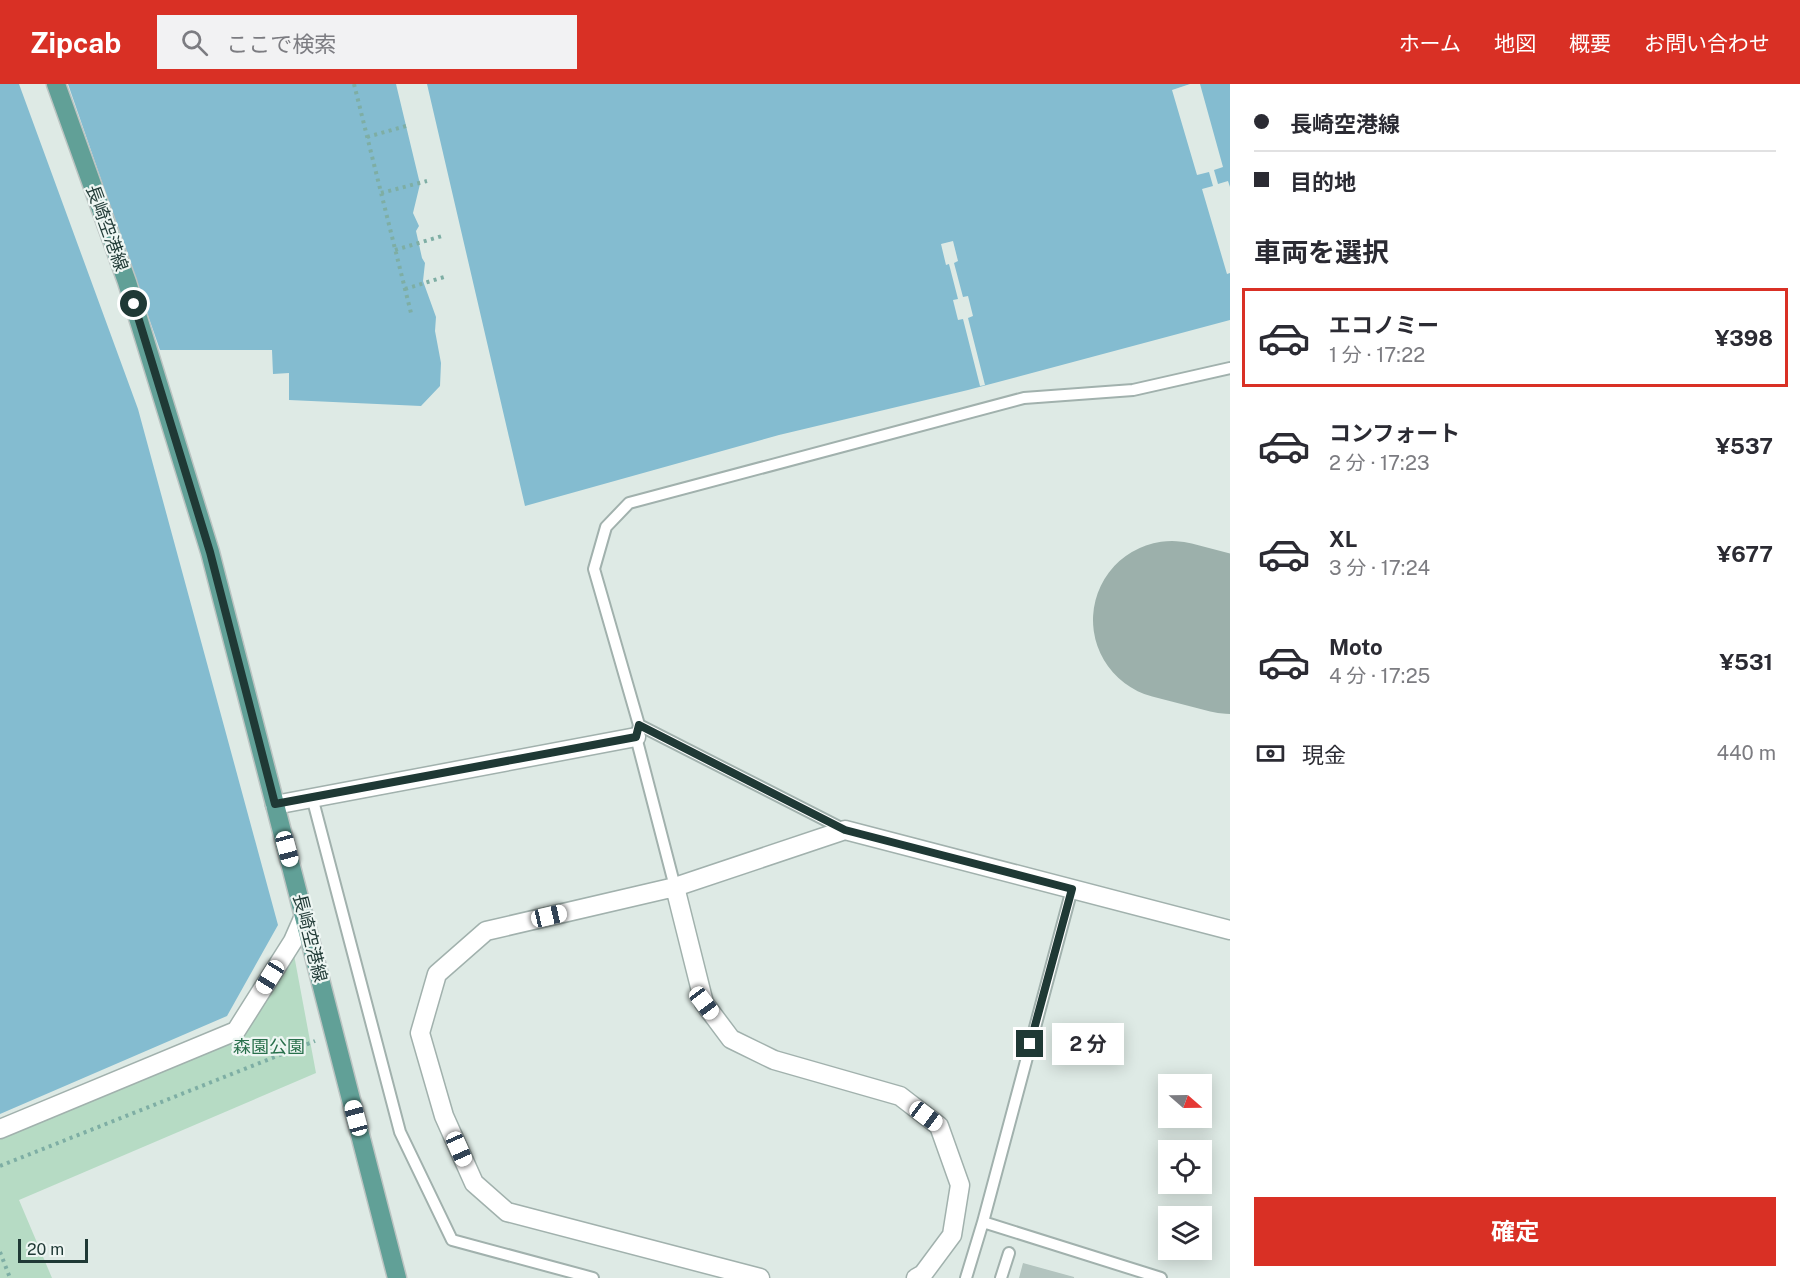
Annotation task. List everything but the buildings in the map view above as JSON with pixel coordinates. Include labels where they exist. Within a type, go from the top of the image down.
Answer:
[{"type":"main road","name":"長崎空港線","points":[[56,84],[127,282],[210,552],[397,1278]]},
{"type":"street","points":[[275,804],[638,731]]},
{"type":"street","points":[[760,1278],[507,1212],[474,1183],[444,1116],[420,1033],[437,974],[486,931],[675,887],[845,830],[1230,930]]},
{"type":"street","points":[[675,887],[704,1003],[731,1039],[774,1060],[900,1096],[939,1126],[960,1185],[951,1235],[923,1274],[916,1278]]},
{"type":"street","points":[[0,1129],[236,1031],[293,941],[304,916]]},
{"type":"lane","points":[[675,887],[638,731],[594,569],[606,527],[629,504],[1024,398],[1133,390],[1230,368]]},
{"type":"lane","points":[[638,731],[845,830]]},
{"type":"lane","points":[[312,797],[400,1132],[452,1240],[593,1278]]},
{"type":"lane","points":[[966,1278],[1072,889]]},
{"type":"lane","points":[[983,1222],[1161,1278]]},
{"type":"lane","points":[[1001,1278],[1009,1253]]},
{"type":"path","points":[[354,84],[412,317]]},
{"type":"path","points":[[368,137],[406,126]]},
{"type":"path","points":[[381,193],[427,181]]},
{"type":"path","points":[[395,250],[442,236]]},
{"type":"path","points":[[405,289],[444,277]]},
{"type":"path","points":[[0,1166],[316,1041]]},
{"type":"path","points":[[0,1252],[10,1278]]},
{"type":"green space","name":"森園公園","points":[[292,944],[316,1073],[19,1200],[52,1278],[0,1278],[0,1133],[233,1026]]},
{"type":"water","points":[[0,84],[19,84],[138,409],[278,925],[227,1016],[0,1114]]},
{"type":"water","points":[[68,84],[396,84],[420,184],[413,213],[419,226],[416,231],[425,263],[423,281],[436,317],[435,331],[441,363],[440,386],[421,406],[289,400],[289,373],[273,374],[272,350],[160,350]]},
{"type":"water","points":[[427,84],[1230,84],[1230,320],[968,390],[779,435],[525,506]]},
{"type":"pier","points":[[1190,84],[1200,84],[1223,167],[1214,170],[1218,184],[1228,181],[1230,187],[1230,273],[1227,274],[1202,189],[1213,186],[1209,172],[1197,175],[1172,90]]},
{"type":"pier","points":[[953,241],[958,261],[954,263],[963,297],[968,296],[973,316],[968,318],[985,385],[980,386],[963,319],[958,320],[953,300],[958,299],[941,244]]},
{"type":"taxiway","points":[[1224,633],[1230,610]]},
{"type":"runway","points":[[1172,620],[1230,635]]},
{"type":"route","points":[[134,304],[210,552],[275,804],[636,737],[639,725],[845,830],[1072,889],[1030,1044]]}]
